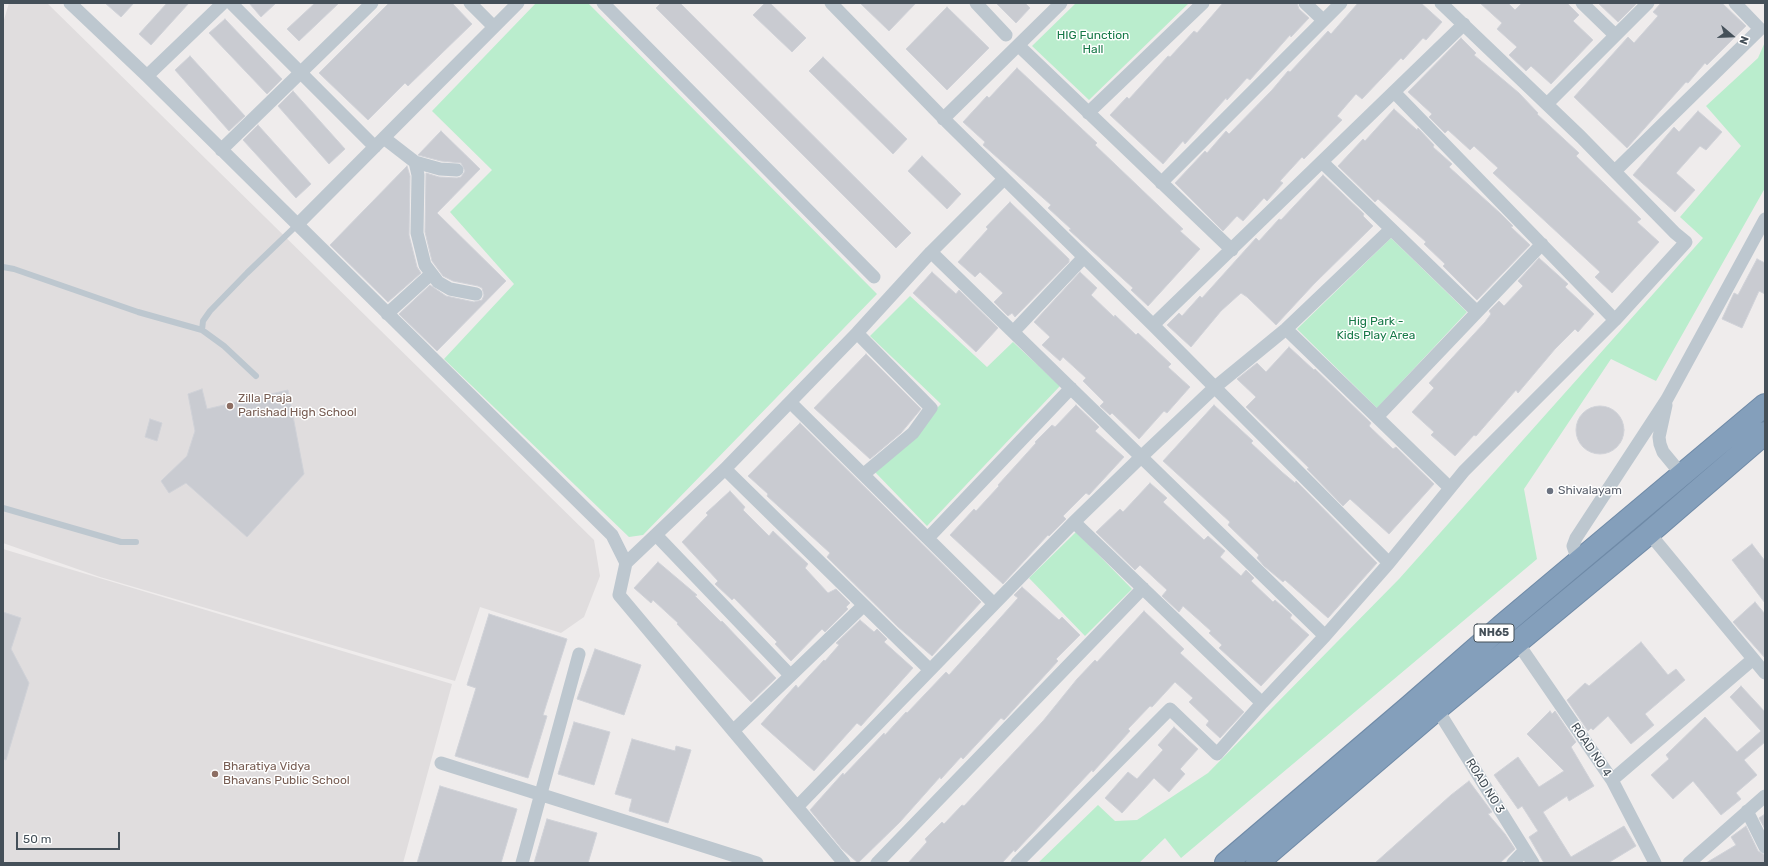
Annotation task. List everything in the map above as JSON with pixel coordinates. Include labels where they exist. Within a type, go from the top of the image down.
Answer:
[{"type":"highway","name":"NH65","points":[[1226,863],[1279,830],[1578,561],[1765,405]]},
{"type":"highway","name":"NH65","points":[[1306,807],[1437,710],[1649,533],[1765,433]]},
{"type":"highway","name":"NH65","points":[[1257,863],[1279,830]]},
{"type":"street","points":[[70,3],[298,224],[387,314],[612,535],[626,563]]},
{"type":"street","points":[[147,76],[223,3]]},
{"type":"street","points":[[231,3],[302,72],[380,142],[415,162],[440,169],[457,170]]},
{"type":"street","points":[[221,150],[372,3]]},
{"type":"street","points":[[470,3],[494,27]]},
{"type":"street","points":[[298,224],[518,3]]},
{"type":"street","points":[[603,3],[874,277]]},
{"type":"street","points":[[831,3],[943,119],[1153,325],[1389,563]]},
{"type":"street","points":[[976,3],[1006,35]]},
{"type":"street","points":[[943,119],[1019,46],[1061,3]]},
{"type":"street","points":[[1088,113],[1203,3]]},
{"type":"street","points":[[1305,3],[1323,20]]},
{"type":"street","points":[[1161,183],[1341,3]]},
{"type":"street","points":[[1017,863],[1170,709],[1217,754],[1262,703],[1325,636],[1389,563],[1464,471],[1615,320],[1686,242],[1675,233],[1547,104],[1441,3]]},
{"type":"street","points":[[1582,3],[1615,35]]},
{"type":"street","points":[[1547,104],[1648,3]]},
{"type":"street","points":[[1615,171],[1760,29],[1735,3]]},
{"type":"street","points":[[1153,325],[1464,24]]},
{"type":"street","points":[[1019,46],[1232,250]]},
{"type":"street","points":[[1394,92],[1615,320]]},
{"type":"street","points":[[415,162],[418,175],[417,233],[425,265],[438,282],[450,289],[476,294]]},
{"type":"street","points":[[1322,162],[1477,312]]},
{"type":"street","points":[[844,863],[619,595],[626,563],[725,469],[857,332],[931,252],[1004,179]]},
{"type":"street","points":[[1578,561],[1573,546],[1576,538],[1667,399],[1765,219]]},
{"type":"street","points":[[797,807],[1074,522],[1214,388],[1286,329],[1391,229]]},
{"type":"street","points":[[1377,417],[1542,244]]},
{"type":"street","points":[[931,252],[1325,636]]},
{"type":"street","points":[[1014,332],[1084,257]]},
{"type":"street","points":[[387,314],[431,274]]},
{"type":"street","points":[[1286,329],[1450,488]]},
{"type":"street","points":[[857,332],[931,408],[913,433],[864,474]]},
{"type":"street","points":[[928,538],[1071,388]]},
{"type":"street","points":[[1667,399],[1660,444],[1663,452],[1682,475]]},
{"type":"street","points":[[790,402],[994,604]]},
{"type":"street","points":[[725,469],[863,606],[930,670]]},
{"type":"street","points":[[1074,522],[1262,703]]},
{"type":"street","points":[[1612,780],[1761,667],[1649,533]]},
{"type":"street","points":[[656,535],[790,675]]},
{"type":"street","points":[[877,863],[1142,588]]},
{"type":"street","points":[[733,731],[863,606]]},
{"type":"street","name":"ROAD NO 4","points":[[1517,642],[1612,780],[1655,863]]},
{"type":"street","points":[[522,863],[579,654]]},
{"type":"street","name":"ROAD NO 3","points":[[1437,710],[1533,863]]},
{"type":"street","points":[[441,763],[757,863]]},
{"type":"street","points":[[1688,863],[1765,796]]},
{"type":"street","points":[[1747,811],[1765,847]]},
{"type":"street","points":[[1513,863],[1525,850]]},
{"type":"lane","points":[[202,330],[203,321],[210,311],[298,224]]},
{"type":"lane","points":[[3,267],[14,269],[138,312],[202,330],[224,346],[256,376]]},
{"type":"lane","points":[[3,508],[121,542],[136,542]]},
{"type":"shaded area","name":"Zilla Praja Parishad High School","points":[[9,3],[47,3],[594,540],[600,576],[584,617],[561,633],[480,607],[455,681],[100,577],[3,543],[3,23]]},
{"type":"shaded area","name":"Bharatiya Vidya Bhavans Public School","points":[[3,549],[452,684],[403,863],[3,863]]},
{"type":"green space","points":[[536,3],[588,3],[877,294],[643,535],[629,537],[444,359],[514,284],[450,212],[492,170],[432,111]]},
{"type":"green space","name":"HIG Function Hall","points":[[1076,3],[1189,3],[1089,100],[1032,46]]},
{"type":"green space","points":[[1765,42],[1765,188],[1656,381],[1611,359],[1524,489],[1537,559],[1181,858],[1165,838],[1139,863],[1038,863],[1098,805],[1115,821],[1137,820],[1208,773],[1399,579],[1703,238],[1680,217],[1741,146],[1706,106],[1758,58]]},
{"type":"green space","name":"Hig Park - Kids Play Area","points":[[1391,238],[1467,312],[1377,408],[1297,329]]},
{"type":"green space","points":[[910,296],[987,367],[1013,342],[1060,386],[927,526],[874,471],[941,404],[870,336]]},
{"type":"green space","points":[[1076,532],[1132,589],[1085,636],[1029,578]]},
{"type":"building","points":[[105,3],[134,3],[121,17]]},
{"type":"building","points":[[167,3],[189,3],[151,45],[139,34]]},
{"type":"building","points":[[249,3],[276,3],[261,17]]},
{"type":"building","points":[[315,3],[339,3],[299,41],[287,29]]},
{"type":"building","points":[[389,3],[452,3],[472,24],[408,86],[405,83],[368,120],[319,73]]},
{"type":"building","points":[[661,3],[680,3],[911,233],[896,248],[656,8]]},
{"type":"building","points":[[765,3],[770,3],[806,38],[792,52],[753,15]]},
{"type":"building","points":[[860,3],[916,3],[889,31]]},
{"type":"building","points":[[996,3],[1025,3],[1030,8],[1016,23]]},
{"type":"building","points":[[1223,3],[1297,3],[1299,9],[1309,18],[1291,37],[1290,35],[1250,80],[1247,78],[1227,100],[1226,98],[1185,144],[1183,141],[1163,164],[1110,115],[1127,97],[1129,99],[1168,56],[1170,57],[1194,31],[1197,33]]},
{"type":"building","points":[[1358,3],[1421,3],[1442,22],[1426,40],[1423,38],[1403,60],[1401,58],[1362,99],[1356,94],[1337,116],[1342,120],[1304,159],[1302,157],[1280,181],[1283,183],[1267,201],[1264,198],[1243,221],[1237,216],[1223,231],[1175,183],[1205,151],[1207,153],[1226,131],[1229,134],[1328,31],[1331,34]]},
{"type":"building","points":[[1480,3],[1508,3],[1515,10],[1522,3],[1567,3],[1579,15],[1573,21],[1593,40],[1551,84],[1531,66],[1526,71],[1509,55],[1517,47],[1497,29],[1502,23]]},
{"type":"building","points":[[1598,3],[1637,3],[1618,22]]},
{"type":"building","points":[[1661,3],[1722,3],[1746,26],[1707,65],[1705,63],[1688,83],[1686,82],[1627,148],[1574,97],[1628,37],[1634,43],[1658,16],[1653,12]]},
{"type":"building","points":[[947,7],[989,48],[947,90],[906,49]]},
{"type":"building","points":[[225,19],[282,79],[267,94],[209,33]]},
{"type":"building","points":[[1461,38],[1476,53],[1474,55],[1519,93],[1538,113],[1537,114],[1579,153],[1576,156],[1641,219],[1637,222],[1659,242],[1612,293],[1595,277],[1600,272],[1493,173],[1498,168],[1474,146],[1470,150],[1448,130],[1445,133],[1429,117],[1432,114],[1408,92]]},
{"type":"building","points":[[190,56],[245,116],[229,131],[175,70]]},
{"type":"building","points":[[823,57],[907,139],[893,154],[809,71]]},
{"type":"building","points":[[1017,68],[1097,143],[1095,145],[1183,229],[1180,231],[1200,249],[1148,306],[1131,290],[1133,288],[1069,230],[1071,229],[1048,208],[1051,205],[983,145],[985,142],[963,122],[987,96],[989,98]]},
{"type":"building","points":[[293,91],[345,149],[329,164],[278,106]]},
{"type":"building","points":[[1394,109],[1417,130],[1418,128],[1434,145],[1433,147],[1452,164],[1449,167],[1500,213],[1513,226],[1511,227],[1530,245],[1477,300],[1443,266],[1445,264],[1424,244],[1426,242],[1378,199],[1375,202],[1338,166],[1363,139],[1365,141]]},
{"type":"building","points":[[1698,111],[1722,132],[1706,150],[1700,146],[1676,173],[1695,190],[1675,212],[1633,175],[1674,127],[1679,132]]},
{"type":"building","points":[[258,125],[311,184],[296,198],[243,140]]},
{"type":"building","points":[[441,131],[480,169],[437,213],[506,281],[437,351],[399,314],[430,285],[446,296],[474,302],[482,300],[484,295],[482,288],[478,286],[453,281],[443,276],[432,261],[425,232],[426,173],[439,177],[457,178],[461,177],[465,171],[461,163],[441,161],[418,155]]},
{"type":"building","points":[[922,156],[961,194],[947,209],[908,171]]},
{"type":"building","points":[[407,166],[410,176],[409,235],[417,267],[421,273],[388,302],[330,245]]},
{"type":"building","points":[[1323,175],[1364,214],[1363,216],[1373,226],[1314,284],[1276,325],[1241,293],[1221,311],[1191,347],[1167,325],[1179,313],[1182,316],[1200,296],[1202,298],[1256,238],[1259,241]]},
{"type":"building","points":[[1010,202],[1069,259],[1069,262],[1015,317],[1012,313],[1008,316],[994,302],[1003,293],[980,272],[975,277],[958,262],[988,229],[986,227]]},
{"type":"building","points":[[1539,258],[1568,284],[1565,287],[1594,314],[1578,332],[1575,329],[1555,349],[1518,393],[1516,390],[1476,436],[1474,435],[1455,456],[1431,435],[1434,432],[1412,412],[1434,388],[1429,383],[1485,322],[1491,314],[1489,311],[1499,301],[1504,306],[1523,286],[1518,281]]},
{"type":"building","points":[[1757,259],[1765,263],[1765,294],[1759,291],[1742,328],[1722,319],[1734,293],[1738,295]]},
{"type":"building","points":[[932,272],[956,294],[959,290],[998,328],[976,352],[913,293]]},
{"type":"building","points":[[1080,272],[1097,288],[1091,295],[1136,335],[1138,333],[1171,364],[1168,367],[1190,387],[1167,413],[1164,411],[1139,439],[1112,413],[1110,415],[1100,406],[1104,402],[1083,381],[1086,378],[1063,357],[1060,361],[1042,345],[1050,337],[1034,322]]},
{"type":"building","points":[[1289,347],[1314,370],[1315,369],[1371,423],[1369,426],[1393,449],[1396,447],[1434,484],[1389,534],[1350,499],[1343,506],[1307,469],[1309,468],[1246,407],[1256,397],[1237,379],[1257,363],[1266,372]]},
{"type":"building","points":[[866,354],[921,409],[901,433],[870,459],[814,408]]},
{"type":"building","points":[[202,389],[207,409],[288,390],[304,474],[247,537],[186,483],[169,493],[161,481],[187,456],[195,431],[188,394]]},
{"type":"building","points":[[1076,405],[1099,427],[1095,431],[1124,457],[1089,495],[1086,493],[1063,516],[1066,519],[1049,536],[1048,535],[1003,584],[950,535],[974,509],[976,511],[999,486],[998,485],[1036,443],[1035,442],[1052,425],[1055,427]]},
{"type":"building","points":[[1214,405],[1253,441],[1251,443],[1282,472],[1295,483],[1296,481],[1377,563],[1328,618],[1285,580],[1283,582],[1264,566],[1257,558],[1259,555],[1228,525],[1230,522],[1163,461]]},
{"type":"building","points":[[1595,406],[1605,406],[1614,410],[1620,416],[1624,425],[1624,435],[1620,444],[1614,450],[1605,454],[1595,454],[1586,450],[1580,444],[1576,435],[1576,425],[1580,416],[1586,410]]},
{"type":"building","points":[[150,419],[162,423],[157,441],[145,437]]},
{"type":"building","points":[[800,423],[981,602],[932,656],[898,627],[827,557],[830,553],[767,496],[768,494],[748,476]]},
{"type":"building","points":[[1150,483],[1167,498],[1163,502],[1204,540],[1208,536],[1225,551],[1220,557],[1241,576],[1246,570],[1254,578],[1251,581],[1273,602],[1275,600],[1290,613],[1292,615],[1290,618],[1309,635],[1261,686],[1219,648],[1222,645],[1209,633],[1211,631],[1183,606],[1179,612],[1162,596],[1167,590],[1140,565],[1135,570],[1096,532],[1120,509],[1123,512]]},
{"type":"building","points":[[730,491],[745,507],[743,510],[769,536],[773,531],[808,564],[805,568],[828,593],[836,589],[850,603],[846,607],[848,609],[825,632],[822,629],[791,661],[775,644],[777,642],[734,598],[732,600],[715,584],[718,581],[682,542],[708,515],[706,513]]},
{"type":"building","points":[[1752,544],[1765,561],[1765,603],[1732,560]]},
{"type":"building","points":[[658,562],[697,595],[695,596],[721,622],[722,621],[776,678],[751,702],[677,624],[678,623],[653,600],[651,603],[634,588]]},
{"type":"building","points":[[1022,587],[1059,620],[1062,617],[1080,635],[1056,659],[1058,661],[1004,720],[1001,718],[963,759],[961,757],[941,779],[940,777],[900,822],[858,863],[842,849],[810,810],[843,773],[844,775],[884,733],[885,735],[946,672],[949,675],[1018,598],[1014,595]]},
{"type":"building","points":[[1755,602],[1765,614],[1765,658],[1733,622]]},
{"type":"building","points":[[1144,611],[1184,649],[1180,653],[1244,712],[1220,738],[1206,725],[1209,721],[1189,702],[1193,698],[1175,682],[1152,707],[1150,706],[1128,729],[1130,731],[1093,772],[1092,770],[1015,852],[1014,850],[1002,863],[908,863],[927,842],[925,839],[942,822],[944,824],[962,805],[964,806],[1043,721],[1077,679],[1095,660],[1097,662]]},
{"type":"building","points":[[3,612],[21,618],[11,649],[29,683],[6,760],[3,759]]},
{"type":"building","points":[[489,614],[567,639],[543,715],[547,716],[528,778],[455,756],[476,688],[467,685]]},
{"type":"building","points":[[860,620],[874,632],[877,629],[887,639],[884,642],[913,668],[861,726],[857,723],[814,771],[761,724],[796,685],[798,688],[824,660],[825,661],[839,645],[836,643]]},
{"type":"building","points":[[1641,642],[1668,675],[1676,669],[1685,680],[1645,714],[1654,725],[1631,744],[1608,716],[1593,730],[1591,728],[1588,731],[1567,700],[1585,683],[1589,686]]},
{"type":"building","points":[[595,649],[641,665],[624,715],[577,699]]},
{"type":"building","points":[[1741,686],[1765,712],[1765,742],[1744,760],[1757,775],[1736,793],[1741,799],[1721,815],[1693,781],[1673,799],[1651,775],[1669,759],[1666,755],[1705,717],[1737,752],[1761,731],[1730,697]]},
{"type":"building","points":[[1550,711],[1552,714],[1555,711],[1576,742],[1571,747],[1594,786],[1569,801],[1567,796],[1543,812],[1571,857],[1624,826],[1636,846],[1608,863],[1544,863],[1529,837],[1538,831],[1522,806],[1518,809],[1494,775],[1518,757],[1539,787],[1564,771],[1527,734]]},
{"type":"building","points":[[574,722],[610,732],[594,785],[558,774]]},
{"type":"building","points":[[1174,727],[1198,749],[1180,769],[1185,774],[1169,792],[1154,778],[1122,813],[1105,798],[1128,772],[1137,779],[1163,750],[1158,745]]},
{"type":"building","points":[[632,739],[675,751],[676,746],[691,750],[668,823],[629,811],[632,799],[615,794]]},
{"type":"building","points":[[1469,781],[1492,812],[1488,814],[1505,834],[1515,849],[1500,863],[1375,863],[1451,795]]},
{"type":"building","points":[[440,786],[517,809],[501,863],[417,863]]},
{"type":"building","points":[[1765,814],[1765,829],[1759,818]]},
{"type":"building","points":[[547,819],[597,833],[588,863],[534,863]]},
{"type":"building","points":[[1746,826],[1758,851],[1765,855],[1765,863],[1706,863],[1736,845],[1731,837]]},
{"type":"place","name":"Zilla Praja Parishad High School","points":[[230,406]]},
{"type":"place","name":"Shivalayam","points":[[1550,491]]},
{"type":"place","name":"Bharatiya Vidya Bhavans Public School","points":[[215,774]]}]
